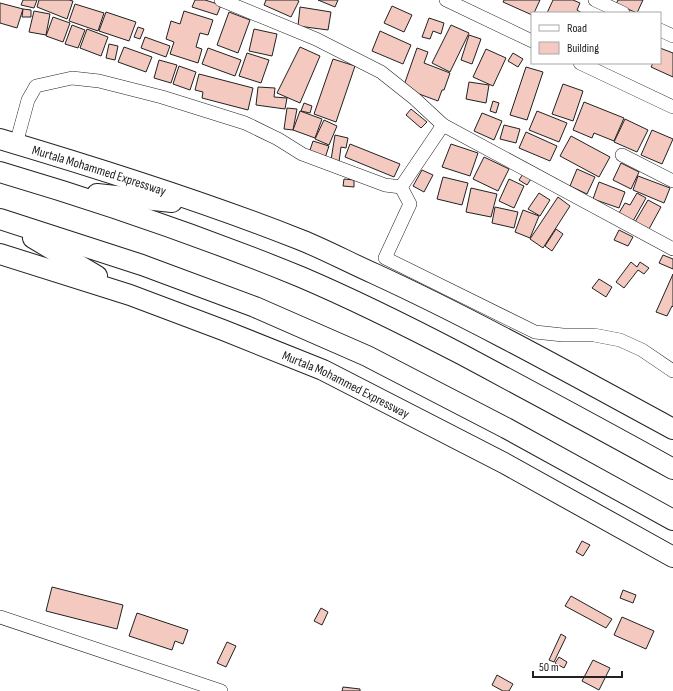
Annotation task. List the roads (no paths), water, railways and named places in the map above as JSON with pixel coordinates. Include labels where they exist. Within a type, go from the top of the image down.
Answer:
[{"type":"highway","name":"Murtala Mohammed Expressway","points":[[8,141],[108,171],[210,206],[303,241],[414,292],[523,348],[673,429]]},
{"type":"highway","points":[[0,172],[61,190],[175,229],[302,278],[402,324],[548,400],[673,469]]},
{"type":"highway","points":[[61,190],[210,206]]},
{"type":"highway","points":[[1,219],[130,296]]},
{"type":"highway","points":[[1,219],[142,265],[255,307],[367,356],[499,425],[673,520]]},
{"type":"highway","name":"Murtala Mohammed Expressway","points":[[0,254],[130,296],[223,330],[323,370],[504,463],[673,557]]},
{"type":"street","points":[[221,0],[316,39],[381,72],[415,99],[443,125],[673,249]]},
{"type":"street","points":[[446,0],[531,40]]},
{"type":"street","points":[[595,0],[621,12]]},
{"type":"street","points":[[661,30],[673,36]]},
{"type":"street","points":[[582,64],[673,107]]},
{"type":"street","points":[[8,141],[36,86],[72,78],[99,81],[162,97],[245,123],[302,154],[385,185],[401,187]]},
{"type":"street","points":[[401,187],[443,125]]},
{"type":"street","points":[[622,155],[673,181]]},
{"type":"street","points":[[401,187],[410,204],[385,258],[535,332],[563,335],[594,335],[620,340],[642,350],[673,371]]},
{"type":"street","points":[[0,617],[221,691]]}]
